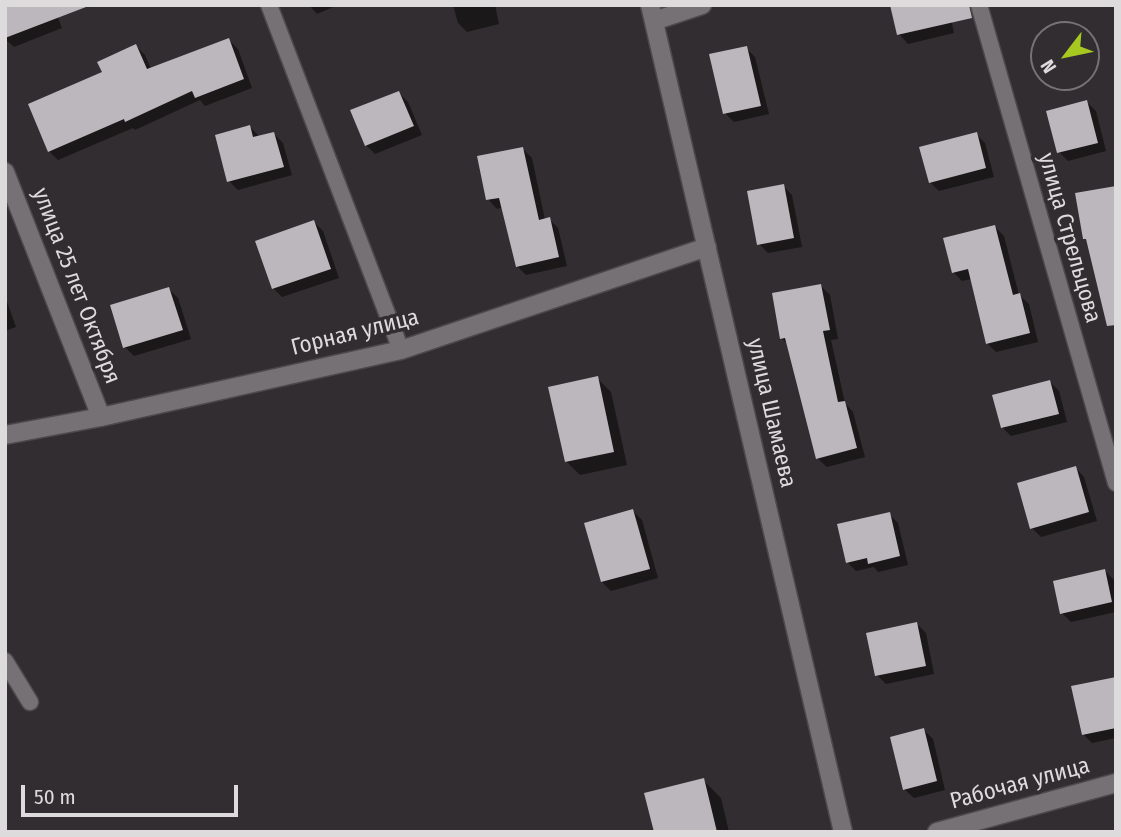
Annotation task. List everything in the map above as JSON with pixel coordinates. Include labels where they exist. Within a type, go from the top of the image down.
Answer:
[{"type":"street","points":[[652,13],[702,5]]},
{"type":"street","name":"улица Шамаева","points":[[652,13],[843,832]]},
{"type":"street","name":"улица 25 лет Октября","points":[[5,172],[101,417]]},
{"type":"street","name":"Горная улица","points":[[5,435],[101,417],[401,350],[707,247]]},
{"type":"street","name":"Рабочая улица","points":[[937,832],[1116,783]]},
{"type":"lane","points":[[269,5],[401,350]]},
{"type":"lane","name":"улица Стрельцова","points":[[979,5],[1116,484]]},
{"type":"lane","points":[[5,661],[30,702]]},
{"type":"building","points":[[5,5],[85,5],[86,7],[5,38]]},
{"type":"building","points":[[890,5],[969,5],[972,18],[897,35]]},
{"type":"building","points":[[229,38],[244,79],[195,98],[192,91],[125,122],[124,119],[48,152],[28,104],[102,72],[97,62],[136,44],[147,69]]},
{"type":"building","points":[[747,46],[761,106],[723,114],[709,54]]},
{"type":"building","points":[[399,91],[414,126],[365,146],[350,110]]},
{"type":"building","points":[[1087,100],[1098,143],[1057,153],[1046,111]]},
{"type":"building","points":[[250,125],[253,137],[274,132],[284,167],[227,182],[215,135]]},
{"type":"building","points":[[977,132],[986,168],[929,183],[919,147]]},
{"type":"building","points":[[523,147],[539,220],[550,217],[559,257],[516,267],[499,198],[486,200],[477,156]]},
{"type":"building","points":[[784,184],[794,238],[757,245],[747,191]]},
{"type":"building","points":[[1116,186],[1116,325],[1107,326],[1086,239],[1083,239],[1075,193]]},
{"type":"building","points":[[314,220],[331,269],[272,289],[255,241]]},
{"type":"building","points":[[995,225],[1013,295],[1020,293],[1030,333],[986,344],[968,269],[952,273],[943,238]]},
{"type":"building","points":[[821,284],[830,330],[823,331],[838,402],[845,401],[857,448],[816,459],[785,338],[780,339],[772,293]]},
{"type":"building","points":[[169,287],[183,330],[123,348],[110,305]]},
{"type":"building","points":[[598,376],[614,452],[565,462],[548,387]]},
{"type":"building","points":[[1050,380],[1059,414],[1001,428],[992,395]]},
{"type":"building","points":[[1076,466],[1089,512],[1030,529],[1017,483]]},
{"type":"building","points":[[633,509],[650,569],[601,582],[584,523]]},
{"type":"building","points":[[890,512],[900,556],[868,564],[867,558],[846,563],[837,524]]},
{"type":"building","points":[[1105,569],[1112,602],[1060,614],[1053,581]]},
{"type":"building","points":[[917,622],[926,666],[875,676],[866,633]]},
{"type":"building","points":[[1116,677],[1116,728],[1082,735],[1071,686]]},
{"type":"building","points":[[924,728],[937,781],[903,790],[890,737]]},
{"type":"building","points":[[704,778],[717,832],[654,832],[644,793]]}]
